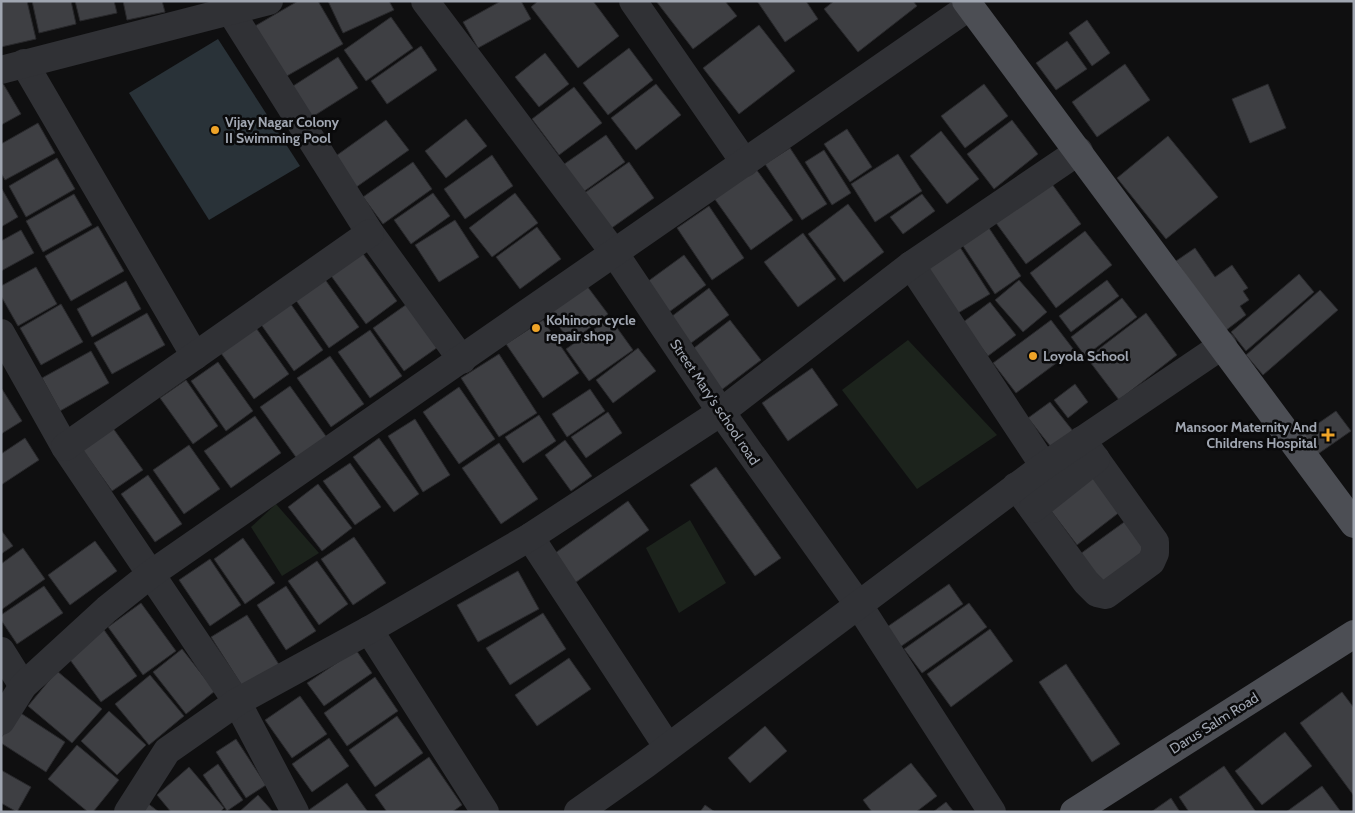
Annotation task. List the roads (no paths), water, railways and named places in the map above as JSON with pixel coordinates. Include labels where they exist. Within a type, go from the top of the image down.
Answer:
[{"type":"main road","points":[[968,4],[1079,151],[1354,524]]},
{"type":"main road","name":"Darus Salm Road","points":[[1074,812],[1354,634]]},
{"type":"street","points":[[195,356],[12,66],[269,1]]},
{"type":"street","points":[[633,1],[746,163]]},
{"type":"street","name":"Street Mary's school road","points":[[432,2],[615,254],[721,412],[858,604],[992,812]]},
{"type":"street","points":[[1,721],[23,686],[107,609],[150,574],[746,163],[968,4]]},
{"type":"street","points":[[231,12],[370,233],[462,360]]},
{"type":"street","points":[[128,812],[167,750],[236,702],[369,630],[530,537],[721,412],[911,265],[1079,151]]},
{"type":"street","points":[[65,447],[370,233]]},
{"type":"street","points":[[911,265],[1053,470]]},
{"type":"street","points":[[1,334],[65,447],[236,702],[295,812]]},
{"type":"street","points":[[578,812],[646,764],[667,746],[1016,486],[1053,470],[1089,449],[1223,345]]},
{"type":"street","points":[[1016,486],[1086,582],[1097,593],[1106,595],[1151,562],[1155,553],[1155,542],[1089,449]]},
{"type":"street","points":[[1033,509],[1053,470]]},
{"type":"street","points":[[530,537],[667,746]]},
{"type":"street","points":[[369,630],[485,812]]},
{"type":"street","points":[[1,650],[23,686]]},
{"type":"street","points":[[610,812],[646,764]]},
{"type":"place","name":"Vijay Nagar Colony II Swimming Pool","points":[[215,130]]},
{"type":"place","name":"Kohinoor cycle repair shop","points":[[536,328]]},
{"type":"place","name":"Loyola School","points":[[1033,356]]},
{"type":"place","name":"Mansoor Maternity And Childrens Hospital","points":[[1328,435]]}]
